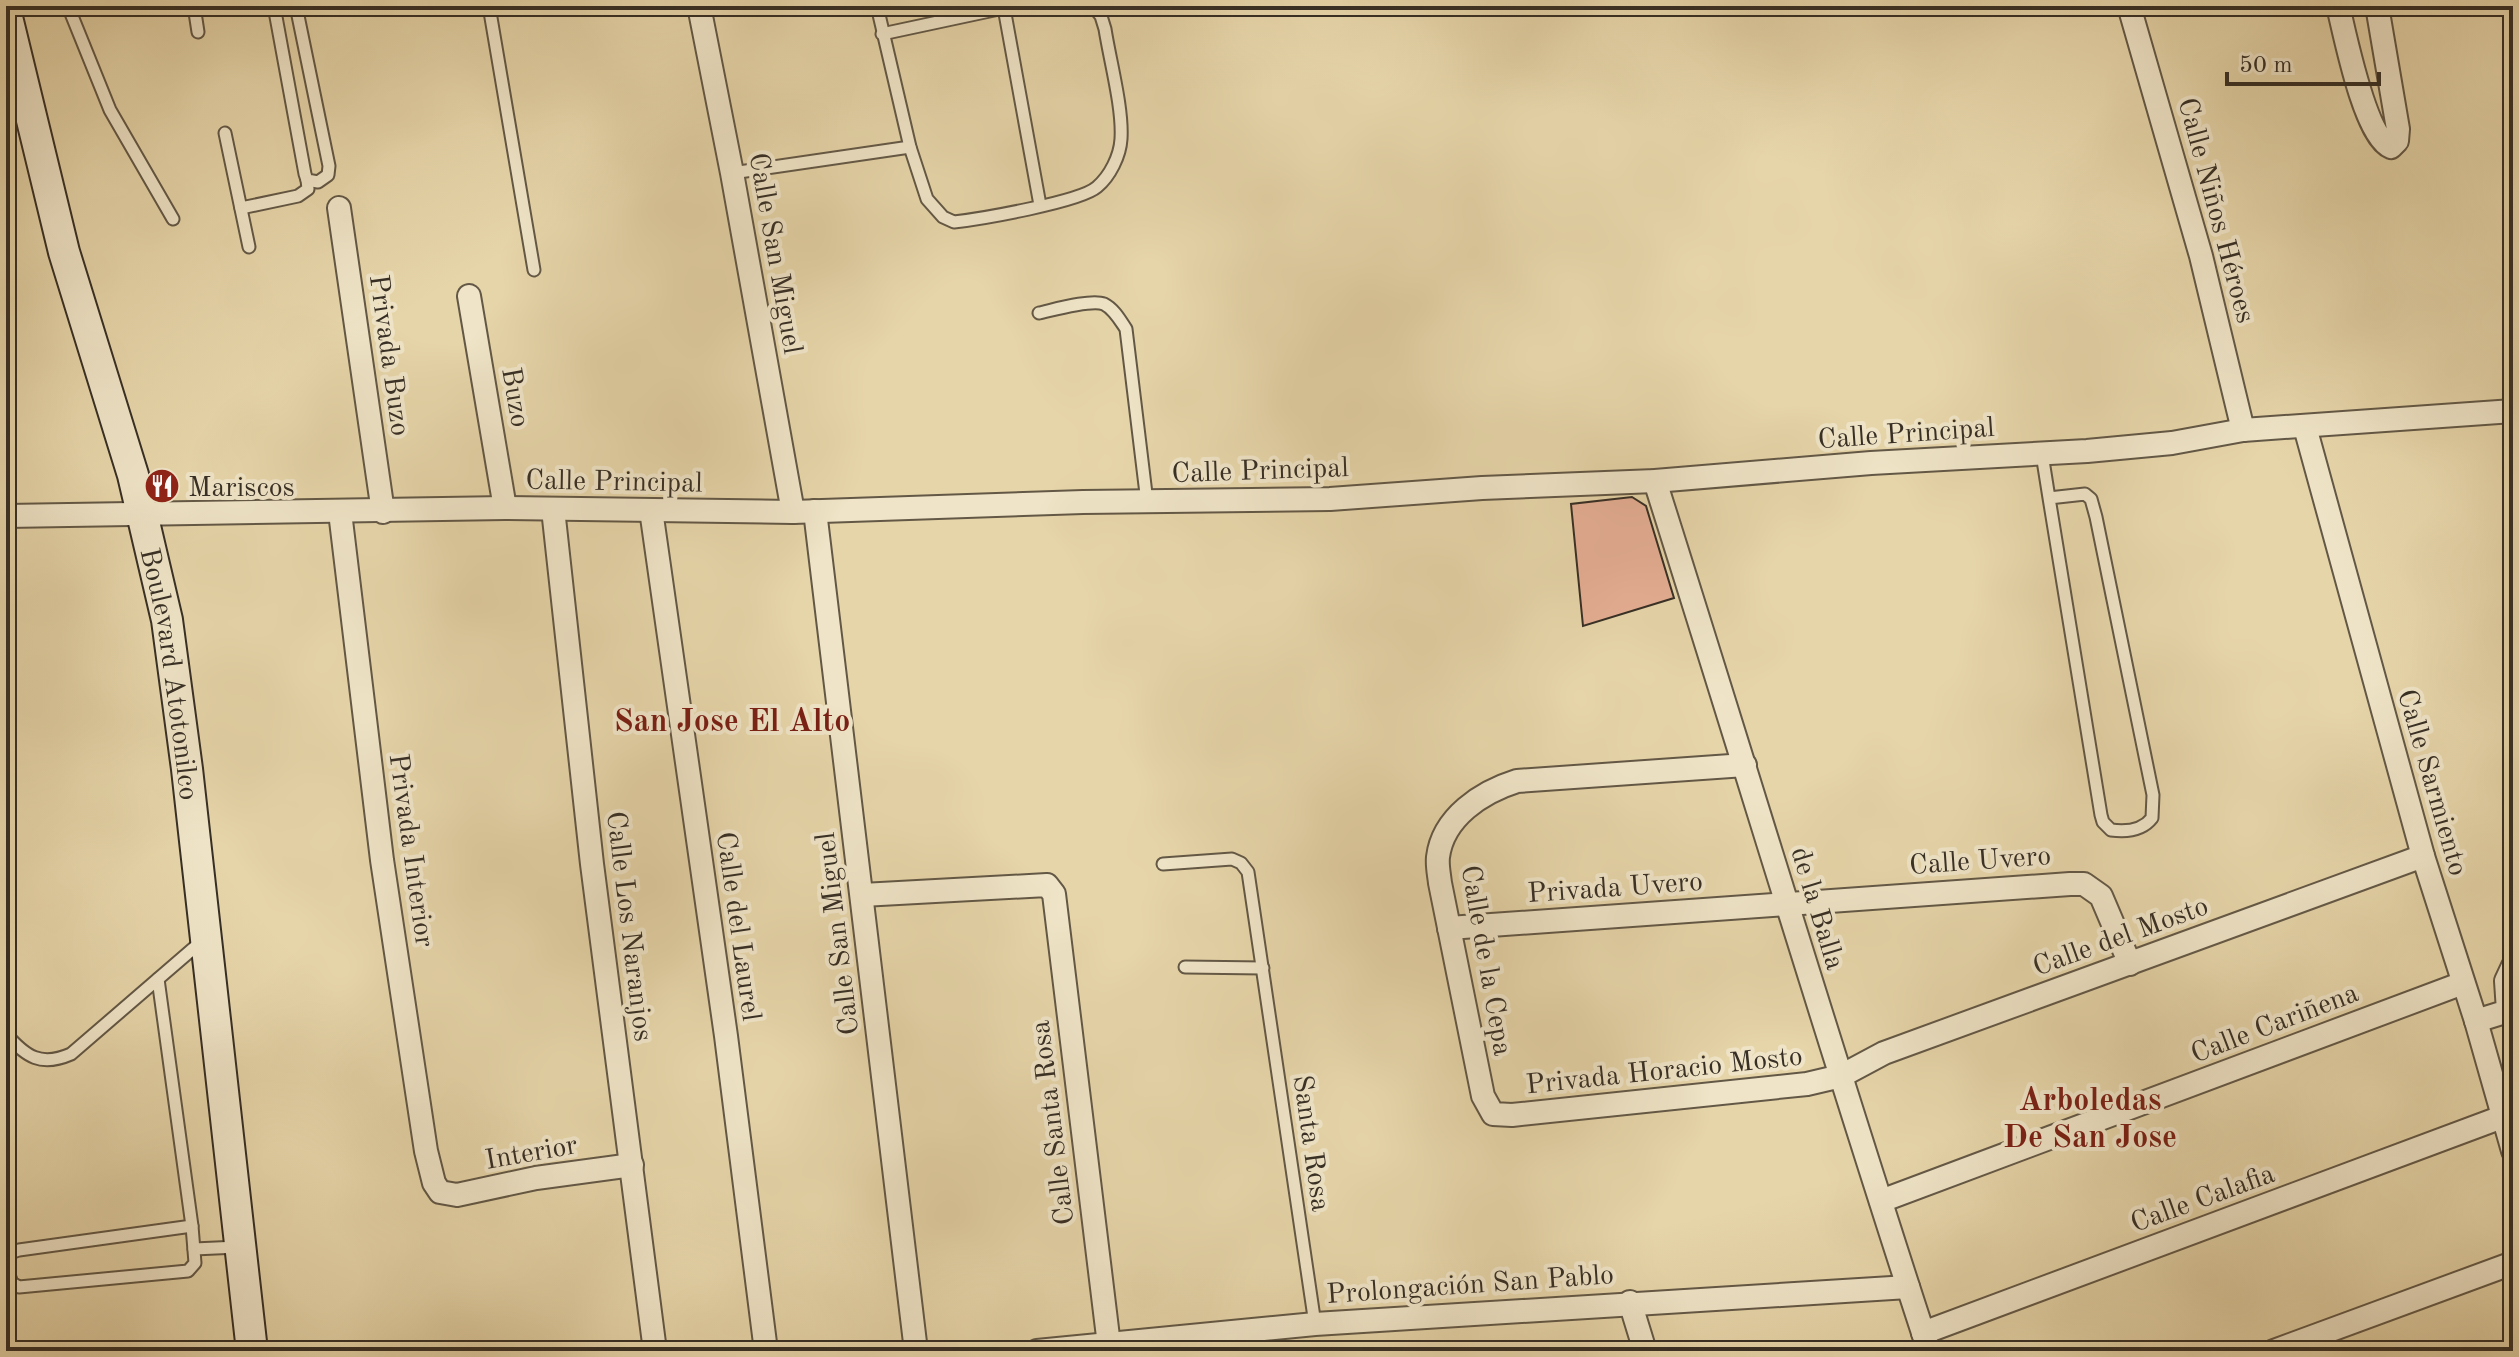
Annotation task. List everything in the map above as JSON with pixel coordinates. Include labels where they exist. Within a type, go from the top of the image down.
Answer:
[{"type":"street","name":"Calle San Miguel","points":[[699,6],[804,511],[862,895],[916,1351]]},
{"type":"street","name":"Calle Niños Héroes","points":[[2129,6],[2197,241],[2243,430]]},
{"type":"street","points":[[2338,6],[2368,115],[2381,141],[2391,147],[2397,141],[2398,129],[2377,6]]},
{"type":"street","name":"Boulevard Atotonilco","points":[[6,13],[64,252],[133,475],[167,620],[187,769],[252,1351]]},
{"type":"street","name":"Privada Buzo","points":[[339,208],[383,512]]},
{"type":"street","name":"Buzo","points":[[469,296],[505,508]]},
{"type":"street","name":"Calle Principal","points":[[6,516],[505,508],[804,511],[1287,500],[1655,481],[1871,463],[2042,454],[2172,443],[2243,430],[2513,411]]},
{"type":"street","name":"Calle Sarmiento","points":[[2305,427],[2423,856],[2476,1021],[2513,1151]]},
{"type":"street","name":"de la Balla","points":[[1655,481],[1926,1342]]},
{"type":"street","name":"Calle Los Naranjos","points":[[553,509],[592,864],[655,1351]]},
{"type":"street","name":"Calle del Laurel","points":[[651,510],[728,1050],[766,1351]]},
{"type":"street","name":"Privada Interior","points":[[340,512],[382,860],[426,1151],[434,1183],[440,1192]]},
{"type":"street","name":"Calle de la Cepa","points":[[1493,1114],[1483,1096],[1440,883],[1438,858],[1443,838],[1456,817],[1480,797],[1517,781],[1745,765]]},
{"type":"street","name":"Calle del Mosto","points":[[1841,1076],[1884,1053],[2423,856]]},
{"type":"street","name":"Calle Uvero","points":[[1786,903],[2084,884],[2101,896],[2130,964]]},
{"type":"street","name":"Calle Santa Rosa","points":[[862,895],[1047,885],[1054,894],[1109,1345]]},
{"type":"street","name":"Privada Uvero","points":[[1449,928],[1786,903]]},
{"type":"street","points":[[2476,1021],[2511,1016],[2506,981],[2513,966]]},
{"type":"street","name":"Calle Cariñena","points":[[1881,1201],[2463,983]]},
{"type":"street","name":"Privada Horacio Mosto","points":[[1493,1114],[1512,1115],[1777,1088],[1841,1076]]},
{"type":"street","name":"Calle Calafia","points":[[1926,1342],[2502,1117]]},
{"type":"street","name":"Interior","points":[[440,1192],[457,1195],[536,1178],[632,1165]]},
{"type":"street","points":[[2274,1351],[2513,1263]]},
{"type":"street","name":"Prolongación San Pablo","points":[[1037,1351],[1315,1324],[1908,1287]]},
{"type":"street","points":[[1630,1302],[1645,1351]]},
{"type":"lane","points":[[68,6],[110,110],[173,219]]},
{"type":"lane","points":[[194,6],[198,32]]},
{"type":"lane","points":[[241,208],[298,196],[308,189],[274,6]]},
{"type":"lane","points":[[296,6],[329,171],[325,179],[318,182],[307,180]]},
{"type":"lane","points":[[489,6],[534,270]]},
{"type":"lane","points":[[877,6],[910,147],[927,199],[943,217],[954,222],[1075,198],[1095,189],[1107,176],[1118,157],[1121,138],[1105,29],[1101,16],[1093,6]]},
{"type":"lane","points":[[882,34],[1008,7],[1040,205]]},
{"type":"lane","points":[[290,85],[311,81]]},
{"type":"lane","points":[[225,133],[249,247]]},
{"type":"lane","points":[[732,173],[910,147]]},
{"type":"lane","points":[[1039,313],[1089,303],[1103,304],[1118,316],[1126,329],[1147,502]]},
{"type":"lane","points":[[2042,454],[2049,498],[2101,815],[2111,830],[2133,830],[2152,818],[2153,795],[2096,517],[2091,499],[2085,494],[2049,498]]},
{"type":"lane","name":"Santa Rosa","points":[[1163,864],[1232,859],[1241,863],[1248,872],[1315,1324]]},
{"type":"lane","points":[[6,1034],[21,1051],[37,1059],[54,1061],[71,1054],[205,938]]},
{"type":"lane","points":[[1185,967],[1263,968]]},
{"type":"lane","points":[[6,1267],[12,1283],[19,1287],[188,1271],[195,1263],[158,979]]},
{"type":"lane","points":[[6,1260],[10,1253],[19,1250],[192,1226]]},
{"type":"lane","points":[[194,1249],[239,1247]]},
{"type":"building","points":[[1632,497],[1646,506],[1674,598],[1583,626],[1571,504]]},
{"type":"place","name":"Mariscos","points":[[162,486]]},
{"type":"district","name":"San Jose El Alto","points":[[732,720]]},
{"type":"district","name":"Arboledas De San Jose","points":[[2090,1118]]}]
